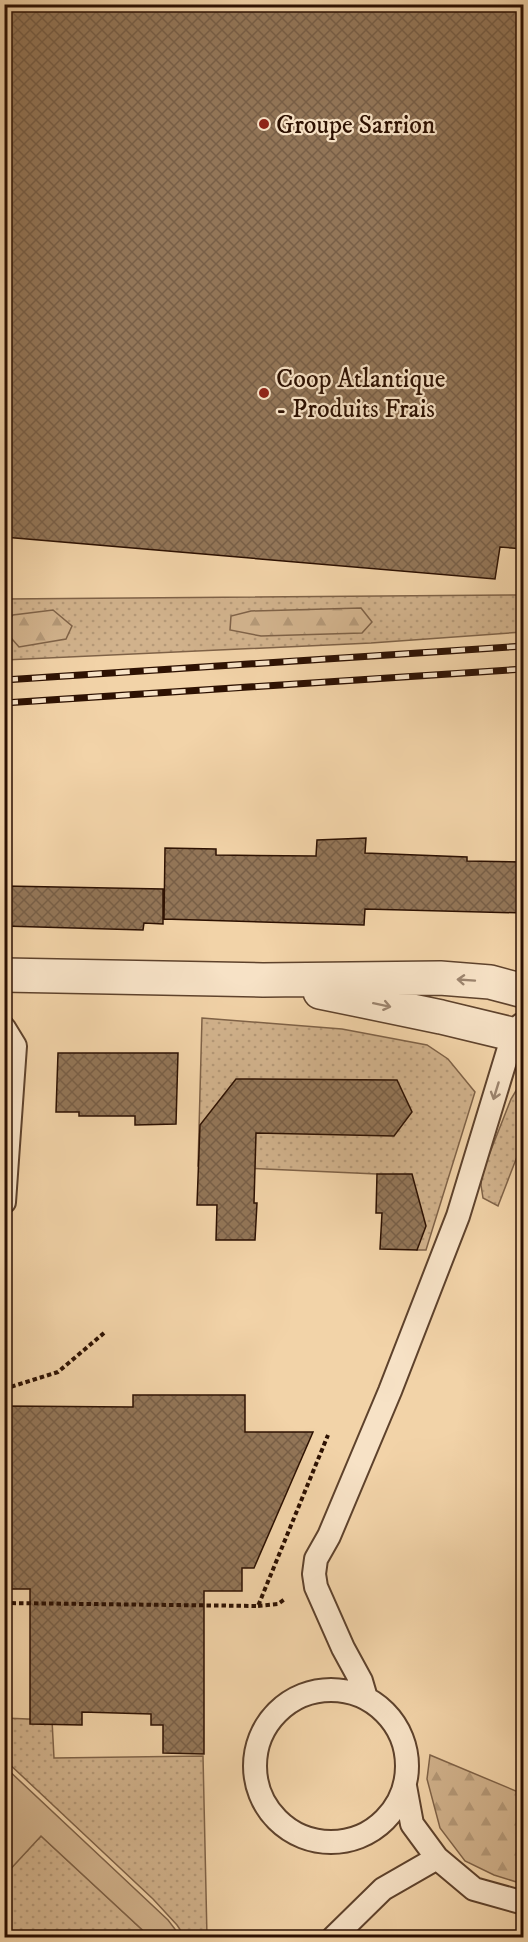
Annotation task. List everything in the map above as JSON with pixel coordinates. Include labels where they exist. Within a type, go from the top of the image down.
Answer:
[{"type":"street","points":[[4,975],[263,980],[440,978],[490,982],[524,991]]},
{"type":"street","points":[[263,980],[520,1031]]},
{"type":"lane","points":[[4,1028],[15,1047],[4,1202]]},
{"type":"lane","points":[[366,1698],[362,1681],[343,1648],[316,1587],[314,1574],[316,1559],[329,1536],[390,1390],[458,1216],[520,1031]]},
{"type":"lane","points":[[405,1786],[394,1808],[377,1826],[356,1838],[331,1842],[306,1838],[284,1826],[267,1808],[257,1785],[255,1761],[261,1736],[274,1715],[294,1700],[317,1691],[342,1690],[366,1698],[387,1713],[401,1734],[408,1760],[405,1786],[412,1824],[437,1858],[474,1889],[524,1903]]},
{"type":"lane","points":[[333,1938],[383,1889],[437,1858]]},
{"type":"path","points":[[4,1389],[57,1372],[104,1333]]},
{"type":"path","points":[[4,1603],[258,1606],[328,1435]]},
{"type":"green space","points":[[523,595],[523,632],[371,643],[5,660],[4,599]]},
{"type":"green space","points":[[361,608],[372,622],[362,633],[261,636],[230,630],[231,616],[251,611]]},
{"type":"green space","points":[[53,610],[72,626],[66,639],[19,647],[5,631],[5,623],[13,615]]},
{"type":"green space","points":[[202,1018],[342,1029],[427,1045],[448,1059],[475,1092],[426,1250],[417,1250],[377,1174],[198,1166]]},
{"type":"green space","points":[[523,1079],[523,1141],[498,1206],[483,1198],[482,1173],[511,1099]]},
{"type":"green space","points":[[4,1718],[52,1720],[54,1758],[203,1756],[207,1937],[185,1937],[153,1899],[5,1760]]},
{"type":"green space","points":[[430,1755],[523,1794],[523,1884],[494,1875],[465,1861],[440,1828],[427,1779]]},
{"type":"green space","points":[[5,1767],[168,1920],[181,1937],[150,1937],[41,1836],[5,1875]]},
{"type":"green space","points":[[41,1836],[150,1937],[5,1937],[4,1875]]},
{"type":"building","points":[[4,4],[524,4],[524,549],[500,547],[495,579],[4,537]]},
{"type":"building","points":[[366,838],[365,853],[467,857],[467,861],[524,862],[524,913],[365,909],[364,925],[164,919],[165,848],[216,849],[216,855],[316,856],[317,840]]},
{"type":"building","points":[[4,886],[163,889],[163,924],[144,923],[143,930],[4,926]]},
{"type":"building","points":[[58,1053],[178,1053],[176,1124],[135,1125],[135,1116],[79,1116],[79,1112],[56,1112]]},
{"type":"building","points":[[236,1079],[397,1080],[412,1112],[394,1136],[256,1133],[255,1240],[216,1240],[217,1205],[197,1205],[200,1125]]},
{"type":"building","points":[[377,1174],[412,1174],[426,1226],[417,1250],[380,1249],[382,1213],[376,1213]]},
{"type":"building","points":[[133,1395],[245,1395],[245,1432],[313,1432],[254,1568],[242,1568],[242,1591],[204,1591],[204,1754],[163,1753],[163,1725],[151,1725],[151,1714],[82,1712],[82,1725],[30,1724],[30,1589],[4,1589],[4,1406],[133,1407]]},
{"type":"railway","points":[[4,680],[524,646]]},
{"type":"railway","points":[[4,703],[524,669]]},
{"type":"place","name":"Groupe Sarrion","points":[[264,124]]},
{"type":"place","name":"Coop Atlantique - Produits Frais","points":[[264,393]]}]
